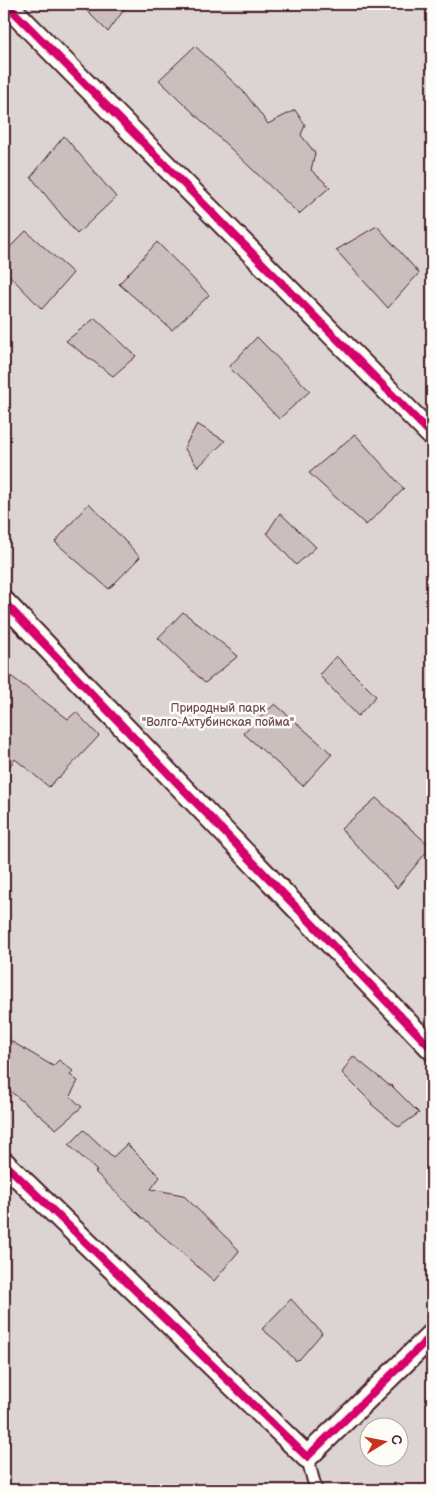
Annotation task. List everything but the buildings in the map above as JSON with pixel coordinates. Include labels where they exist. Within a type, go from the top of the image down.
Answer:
[{"type":"street","points":[[6,4],[432,435]]},
{"type":"street","points":[[4,602],[432,1049]]},
{"type":"street","points":[[4,1164],[307,1457],[432,1335]]},
{"type":"lane","points":[[307,1457],[316,1490]]},
{"type":"green space","name":"Природный парк \"Волго-Ахтубинская пойма\"","points":[[4,4],[432,4],[432,1490],[4,1490]]},
{"type":"cycle path","points":[[6,4],[432,435]]},
{"type":"cycle path","points":[[4,602],[432,1049]]},
{"type":"cycle path","points":[[4,1163],[307,1457],[432,1335]]}]
